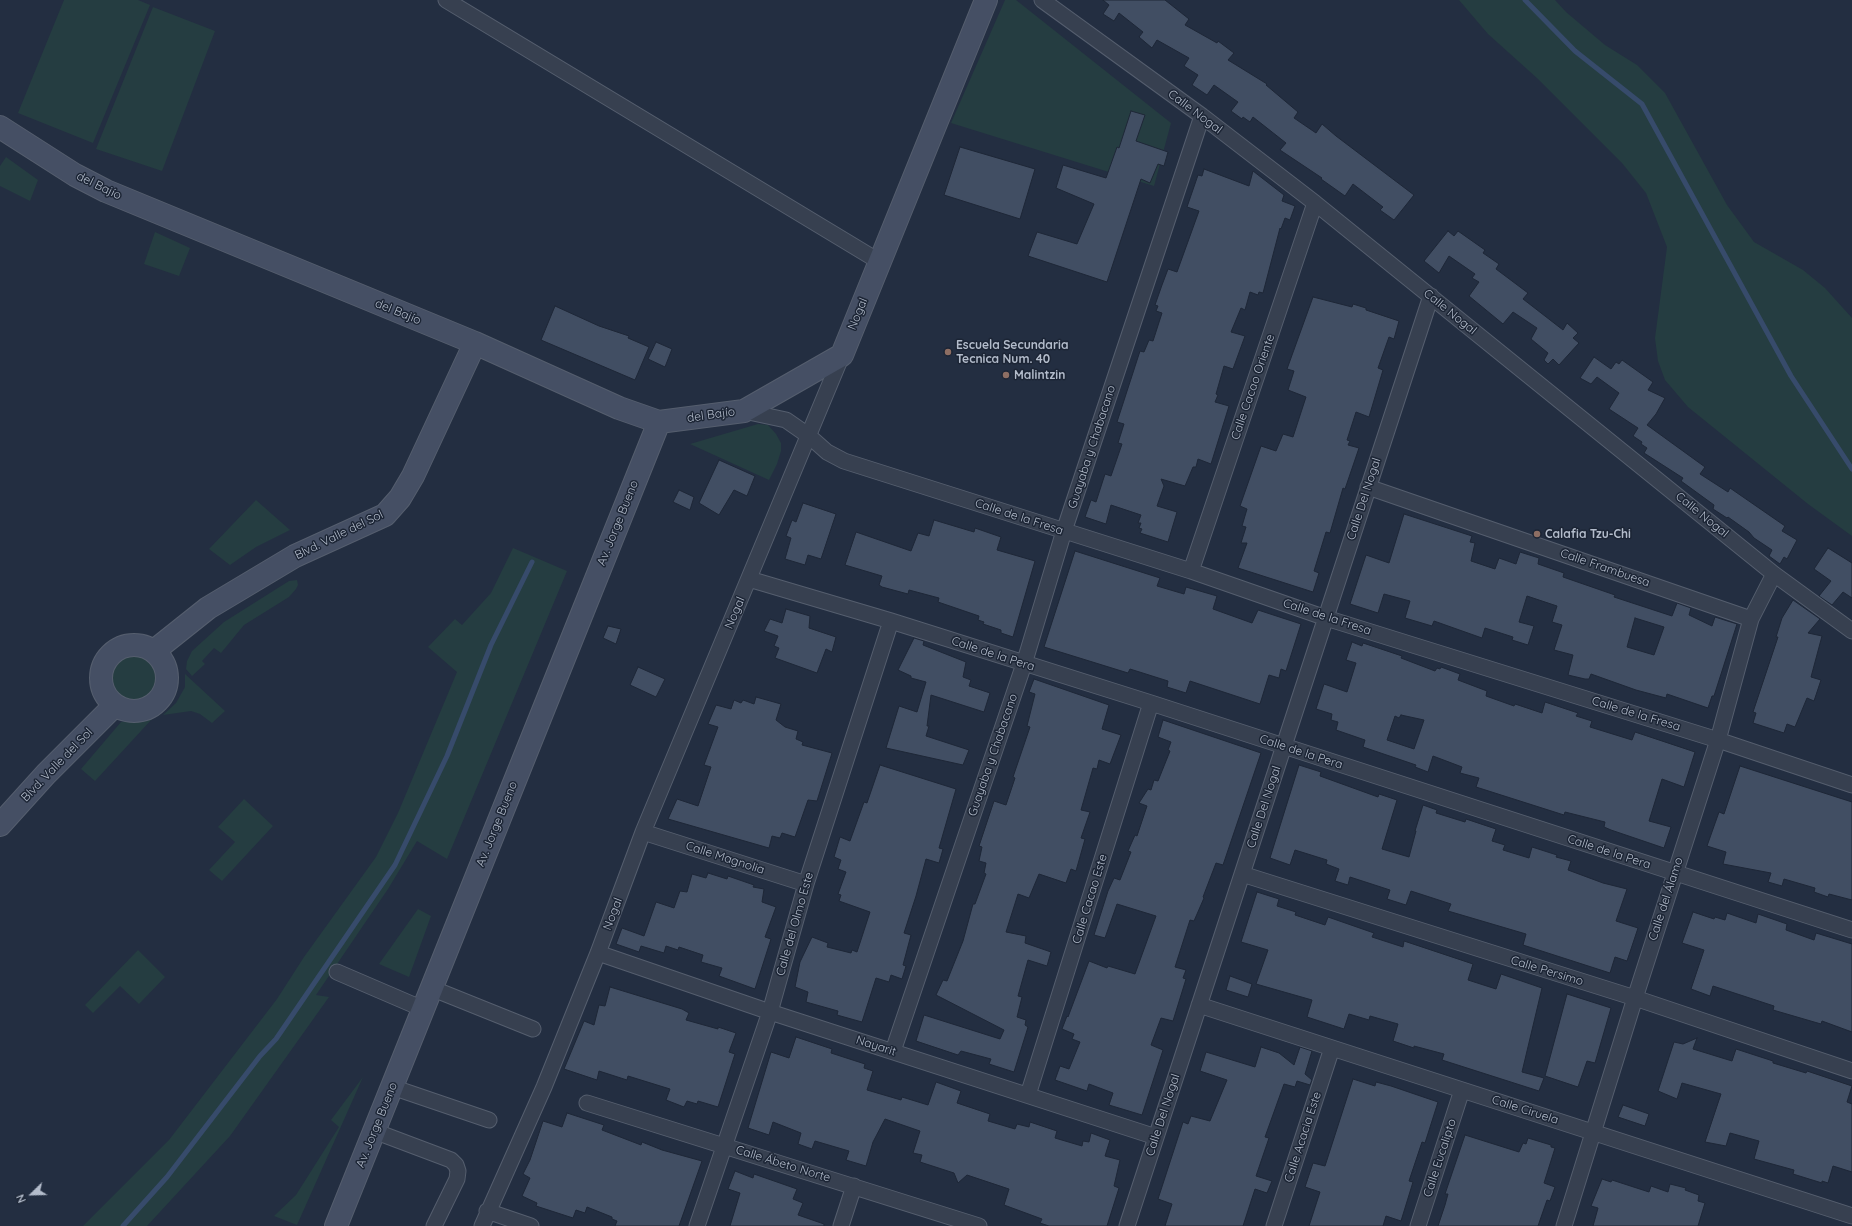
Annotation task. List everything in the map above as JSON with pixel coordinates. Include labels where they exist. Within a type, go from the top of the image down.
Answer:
[{"type":"street","points":[[446,0],[880,262]]},
{"type":"street","name":"Nogal","points":[[482,1226],[487,1211],[544,1088],[598,953],[643,832],[809,436],[986,0]]},
{"type":"street","name":"Calle Nogal","points":[[1042,0],[1202,116],[1315,203],[1774,574],[1852,631]]},
{"type":"street","name":"Guayaba y Chabacano","points":[[893,1051],[1024,664],[1064,531],[1202,116]]},
{"type":"street","name":"del Bajío","points":[[0,127],[75,175],[106,191],[475,343],[619,408],[658,422],[744,411],[786,420],[809,436]]},
{"type":"street","name":"Calle Cacao Oriente","points":[[1191,571],[1315,203]]},
{"type":"street","name":"Calle Del Nogal","points":[[1127,1226],[1431,296]]},
{"type":"street","name":"Blvd. Valle del Sol","points":[[154,651],[208,608],[295,556],[385,515],[400,498],[413,476],[475,343]]},
{"type":"street","points":[[744,411],[842,355]]},
{"type":"street","name":"Av. Jorge Bueno","points":[[336,1226],[658,422]]},
{"type":"street","name":"Calle de la Fresa","points":[[809,436],[828,452],[844,461],[1191,571],[1326,618],[1718,740],[1852,785]]},
{"type":"street","name":"Calle Frambuesa","points":[[1368,487],[1751,619]]},
{"type":"street","name":"Calle del Álamo","points":[[1564,1226],[1634,998],[1718,740],[1751,619],[1774,574]]},
{"type":"street","name":"Calle de la Pera","points":[[749,579],[891,621],[1151,703],[1674,874],[1852,930]]},
{"type":"street","name":"Calle del Olmo Este","points":[[698,1226],[770,1012],[806,884],[891,621]]},
{"type":"street","points":[[131,645],[145,647],[154,651],[160,657],[165,666],[167,675],[164,694],[151,707],[142,710],[128,710],[115,705],[106,694],[101,681],[101,672],[110,655],[118,649],[131,645]]},
{"type":"street","name":"Calle Cacao Este","points":[[1028,1095],[1151,703]]},
{"type":"street","name":"Blvd. Valle del Sol","points":[[0,825],[46,774],[115,705]]},
{"type":"street","name":"Calle Magnolia","points":[[643,832],[806,884]]},
{"type":"street","name":"Calle Persimo","points":[[1242,874],[1634,998],[1852,1071]]},
{"type":"street","name":"Nayarit","points":[[598,953],[770,1012],[1156,1137]]},
{"type":"street","points":[[337,972],[423,1009]]},
{"type":"street","points":[[431,988],[533,1029]]},
{"type":"street","name":"Calle Ciruela","points":[[1199,1005],[1852,1216]]},
{"type":"street","name":"Calle Acacia Este","points":[[1274,1226],[1332,1048]]},
{"type":"street","points":[[392,1087],[489,1120]]},
{"type":"street","name":"Calle Eucalipto","points":[[1418,1226],[1462,1090]]},
{"type":"street","name":"Calle Ábeto Norte","points":[[587,1103],[979,1226]]},
{"type":"street","points":[[374,1131],[451,1160],[456,1165],[458,1172],[457,1178],[434,1226]]},
{"type":"street","points":[[841,1226],[854,1186]]},
{"type":"street","points":[[487,1211],[531,1226]]},
{"type":"green space","points":[[64,0],[138,0],[150,5],[93,143],[18,113]]},
{"type":"green space","points":[[1005,0],[1016,0],[1171,123],[1154,186],[951,123]]},
{"type":"green space","points":[[1459,0],[1555,0],[1566,12],[1605,45],[1637,65],[1665,93],[1727,205],[1754,242],[1803,270],[1825,288],[1852,318],[1852,536],[1808,504],[1688,407],[1665,380],[1658,361],[1655,338],[1667,247],[1646,193],[1622,163],[1538,79],[1488,34]]},
{"type":"green space","points":[[153,7],[215,31],[162,171],[96,149]]},
{"type":"green space","points":[[6,157],[38,180],[30,201],[0,186],[0,166]]},
{"type":"green space","points":[[155,232],[190,248],[179,276],[144,264]]},
{"type":"green space","points":[[758,424],[768,425],[776,434],[781,443],[781,451],[777,464],[769,480],[690,444]]},
{"type":"green space","points":[[256,500],[290,530],[256,547],[230,565],[209,549]]},
{"type":"green space","points":[[513,548],[567,571],[447,859],[417,841],[388,889],[316,995],[329,997],[230,1136],[147,1226],[83,1226],[169,1140],[277,999],[304,957],[376,857],[398,813],[457,672],[428,647],[455,619],[462,625],[491,593]]},
{"type":"green space","points":[[297,580],[298,585],[289,597],[244,625],[221,653],[214,648],[202,661],[205,664],[192,676],[186,669],[187,661],[192,651],[224,622],[289,581]]},
{"type":"green space","points":[[133,652],[143,654],[151,660],[157,668],[159,678],[157,688],[151,696],[143,702],[133,704],[123,702],[115,696],[109,688],[107,678],[109,668],[115,660],[123,654]]},
{"type":"green space","points":[[185,674],[225,711],[212,723],[200,714],[191,711],[163,715],[176,703],[185,687]]},
{"type":"green space","points":[[152,719],[95,781],[81,769],[121,722]]},
{"type":"green space","points":[[244,799],[273,826],[222,881],[209,870],[235,842],[218,827]]},
{"type":"green space","points":[[418,909],[431,916],[409,977],[379,964]]},
{"type":"green space","points":[[138,950],[165,977],[139,1004],[120,986],[93,1013],[85,1005]]},
{"type":"green space","points":[[363,1077],[297,1225],[274,1216],[296,1195],[339,1127],[331,1120]]},
{"type":"building","points":[[1103,0],[1165,0],[1189,19],[1185,25],[1217,43],[1218,41],[1234,53],[1228,60],[1267,84],[1266,85],[1298,112],[1294,118],[1316,133],[1322,124],[1414,195],[1394,220],[1380,210],[1383,207],[1353,184],[1345,196],[1321,179],[1322,178],[1280,150],[1286,143],[1253,117],[1250,122],[1243,117],[1242,119],[1231,111],[1238,102],[1214,85],[1207,95],[1192,85],[1198,75],[1184,66],[1189,58],[1157,40],[1152,48],[1139,37],[1143,32],[1119,13],[1114,21],[1103,14],[1109,5]]},
{"type":"building","points":[[1131,111],[1145,115],[1136,141],[1168,152],[1164,166],[1158,164],[1150,183],[1141,179],[1107,282],[1028,256],[1037,232],[1077,244],[1094,204],[1056,188],[1063,165],[1106,178],[1117,147],[1119,148]]},
{"type":"building","points":[[960,147],[1035,169],[1020,219],[944,195]]},
{"type":"building","points":[[1204,169],[1249,186],[1253,171],[1284,195],[1282,201],[1295,206],[1290,220],[1285,218],[1281,229],[1280,228],[1263,293],[1259,292],[1258,295],[1250,292],[1245,310],[1241,308],[1231,332],[1245,336],[1233,369],[1224,366],[1216,394],[1218,395],[1215,402],[1229,406],[1211,464],[1198,459],[1196,467],[1193,467],[1185,486],[1161,479],[1164,486],[1157,506],[1177,512],[1168,542],[1140,533],[1142,529],[1139,528],[1141,523],[1138,523],[1141,515],[1111,505],[1106,524],[1085,517],[1091,500],[1096,502],[1105,474],[1111,476],[1122,444],[1118,443],[1124,424],[1117,422],[1140,351],[1144,352],[1149,340],[1153,341],[1162,313],[1156,311],[1158,306],[1155,305],[1168,269],[1177,272],[1199,211],[1187,207],[1198,175],[1202,176]]},
{"type":"building","points":[[1448,231],[1454,236],[1458,231],[1485,250],[1483,253],[1499,264],[1496,269],[1528,293],[1523,299],[1563,330],[1567,323],[1578,333],[1573,338],[1579,343],[1559,365],[1553,359],[1548,364],[1544,360],[1548,353],[1531,339],[1537,328],[1513,312],[1503,324],[1469,296],[1479,282],[1472,278],[1475,274],[1449,256],[1439,273],[1424,261]]},
{"type":"building","points":[[1313,297],[1352,307],[1353,304],[1399,321],[1394,339],[1389,337],[1378,368],[1383,370],[1369,417],[1356,412],[1347,440],[1350,441],[1348,445],[1359,448],[1345,489],[1343,488],[1330,533],[1326,532],[1314,571],[1319,573],[1313,592],[1238,568],[1247,543],[1241,543],[1246,527],[1242,526],[1247,509],[1240,506],[1261,446],[1276,451],[1283,434],[1293,437],[1306,397],[1288,390],[1294,371],[1287,369]]},
{"type":"building","points":[[555,306],[599,326],[629,336],[628,338],[649,347],[635,380],[541,340]]},
{"type":"building","points":[[656,342],[672,349],[665,367],[648,359]]},
{"type":"building","points":[[1594,357],[1611,369],[1616,362],[1619,364],[1622,360],[1653,382],[1648,390],[1665,398],[1656,414],[1647,425],[1705,467],[1700,474],[1728,492],[1730,488],[1785,526],[1782,531],[1797,540],[1787,559],[1784,557],[1780,564],[1769,556],[1772,550],[1754,538],[1749,532],[1728,517],[1727,518],[1713,509],[1714,505],[1681,481],[1683,478],[1644,453],[1647,448],[1641,444],[1642,442],[1633,436],[1638,428],[1609,409],[1619,393],[1597,377],[1591,384],[1580,378]]},
{"type":"building","points":[[719,460],[755,476],[747,496],[734,490],[719,515],[699,503]]},
{"type":"building","points":[[679,490],[694,497],[690,510],[673,502]]},
{"type":"building","points":[[803,503],[836,514],[821,559],[808,555],[805,565],[785,559],[791,538],[786,536],[792,520],[796,522]]},
{"type":"building","points":[[1404,514],[1472,536],[1470,542],[1475,543],[1471,561],[1495,569],[1499,558],[1516,564],[1520,552],[1539,558],[1538,564],[1564,573],[1563,577],[1615,595],[1614,597],[1672,616],[1677,603],[1691,608],[1689,615],[1712,626],[1715,617],[1737,624],[1714,696],[1712,696],[1708,708],[1667,694],[1666,698],[1636,690],[1591,674],[1589,679],[1568,675],[1573,655],[1554,650],[1562,625],[1552,622],[1557,606],[1527,596],[1519,622],[1534,626],[1528,645],[1512,640],[1513,637],[1485,628],[1482,638],[1434,621],[1432,626],[1405,618],[1410,601],[1384,594],[1378,613],[1350,604],[1366,555],[1389,563]],"holes":[[[1635,618],[1664,627],[1654,655],[1627,647]]]},
{"type":"building","points":[[934,520],[974,532],[975,528],[1001,537],[997,550],[1035,561],[1013,637],[1001,633],[1001,630],[983,624],[984,622],[978,620],[979,616],[938,602],[939,598],[909,590],[908,594],[882,587],[879,585],[882,576],[845,565],[856,532],[911,551],[918,533],[929,536]]},
{"type":"building","points":[[1828,548],[1852,563],[1852,598],[1843,592],[1832,605],[1819,596],[1831,581],[1814,569]]},
{"type":"building","points":[[1075,551],[1160,578],[1157,586],[1184,594],[1186,587],[1217,596],[1213,609],[1252,623],[1258,610],[1301,624],[1286,671],[1281,669],[1279,678],[1269,675],[1260,704],[1190,681],[1186,693],[1167,687],[1168,681],[1130,669],[1128,673],[1044,647]]},
{"type":"building","points":[[1793,600],[1820,619],[1808,633],[1822,636],[1811,677],[1821,680],[1814,701],[1807,698],[1795,727],[1787,724],[1784,733],[1753,723],[1756,713],[1753,712],[1778,637],[1776,637],[1782,618]]},
{"type":"building","points":[[786,609],[810,616],[809,628],[836,637],[832,652],[826,649],[817,673],[775,658],[779,648],[774,646],[778,636],[764,631],[770,619],[782,623]]},
{"type":"building","points":[[608,626],[621,629],[616,644],[603,638]]},
{"type":"building","points":[[914,638],[924,641],[923,645],[966,662],[963,677],[971,680],[969,686],[990,693],[984,712],[931,695],[927,726],[929,726],[926,736],[969,750],[963,765],[886,748],[899,706],[917,712],[926,682],[911,678],[911,676],[898,670]]},
{"type":"building","points":[[1352,642],[1362,646],[1363,643],[1402,656],[1401,658],[1435,671],[1437,668],[1440,669],[1441,667],[1460,674],[1458,680],[1487,691],[1486,696],[1514,706],[1515,704],[1542,713],[1545,702],[1578,713],[1576,716],[1592,721],[1590,727],[1632,740],[1635,732],[1695,752],[1684,787],[1662,779],[1649,821],[1671,827],[1664,848],[1604,827],[1605,822],[1565,812],[1564,815],[1476,787],[1479,778],[1460,773],[1462,767],[1433,756],[1428,772],[1415,767],[1416,765],[1363,747],[1365,740],[1336,730],[1338,722],[1331,720],[1332,714],[1316,709],[1324,684],[1347,692],[1356,663],[1346,660]],"holes":[[[1401,715],[1424,720],[1414,749],[1387,740],[1395,716],[1399,718]]]},
{"type":"building","points":[[638,667],[665,679],[656,697],[630,685]]},
{"type":"building","points":[[1034,679],[1109,705],[1102,729],[1121,735],[1110,764],[1099,760],[1097,769],[1093,768],[1081,810],[1090,812],[1081,838],[1085,839],[1076,871],[1071,869],[1066,883],[1039,874],[1029,898],[1018,894],[1006,932],[1026,936],[1025,943],[1051,952],[1047,966],[1028,960],[1018,996],[1022,997],[1017,1017],[1026,1020],[1025,1025],[1028,1027],[1014,1072],[989,1064],[991,1059],[961,1051],[958,1055],[916,1041],[924,1015],[1000,1039],[1004,1030],[936,995],[943,980],[947,981],[963,941],[973,904],[975,904],[986,874],[984,873],[986,863],[979,861],[982,847],[979,846],[994,801],[1006,805],[1015,778],[1013,777],[1030,727],[1027,726],[1035,694],[1029,692]]},
{"type":"building","points":[[756,697],[781,704],[776,720],[785,727],[798,731],[796,739],[803,742],[802,745],[832,753],[817,801],[808,800],[795,837],[782,833],[780,838],[772,836],[769,848],[668,819],[677,799],[698,806],[711,767],[704,765],[718,727],[708,724],[716,705],[731,709],[734,700],[741,703],[743,700],[754,704]]},
{"type":"building","points":[[1163,720],[1261,753],[1223,865],[1216,863],[1194,921],[1190,920],[1175,967],[1186,970],[1183,978],[1186,979],[1173,1021],[1161,1018],[1151,1045],[1163,1050],[1142,1115],[1109,1105],[1113,1093],[1089,1084],[1087,1091],[1055,1080],[1060,1066],[1069,1069],[1080,1042],[1072,1039],[1074,1034],[1062,1029],[1089,961],[1107,968],[1108,966],[1135,974],[1156,916],[1117,904],[1105,938],[1094,935],[1108,891],[1114,878],[1120,880],[1131,852],[1128,851],[1135,835],[1137,836],[1147,806],[1139,803],[1148,789],[1151,790],[1154,780],[1158,781],[1170,751],[1168,750],[1171,742],[1158,737]]},
{"type":"building","points":[[880,765],[956,789],[939,848],[943,849],[939,863],[926,859],[904,933],[911,935],[903,965],[906,966],[902,979],[891,975],[889,982],[876,978],[862,1022],[837,1015],[838,1011],[806,1002],[808,992],[795,987],[800,962],[812,937],[828,943],[827,947],[851,953],[852,950],[857,952],[870,912],[839,901],[841,895],[838,894],[846,872],[838,869],[841,860],[834,857],[840,837],[850,841],[864,802],[867,803]]},
{"type":"building","points":[[1299,765],[1321,772],[1320,776],[1378,797],[1379,794],[1397,800],[1382,849],[1409,857],[1423,805],[1437,810],[1436,813],[1465,822],[1466,819],[1496,829],[1492,841],[1505,845],[1503,850],[1529,858],[1532,847],[1557,855],[1556,857],[1571,861],[1568,870],[1603,883],[1627,889],[1616,921],[1638,928],[1627,961],[1615,957],[1610,973],[1523,945],[1526,934],[1448,911],[1451,904],[1411,891],[1406,905],[1387,899],[1390,890],[1350,877],[1348,885],[1335,881],[1339,869],[1326,864],[1327,860],[1295,850],[1290,865],[1270,858]]},
{"type":"building","points":[[1740,766],[1852,802],[1852,900],[1829,894],[1828,897],[1814,892],[1815,888],[1784,879],[1782,886],[1768,882],[1771,873],[1723,864],[1726,852],[1707,846],[1719,812],[1724,814]]},
{"type":"building","points":[[708,873],[727,879],[728,876],[754,885],[753,887],[764,889],[762,902],[776,907],[765,937],[771,939],[755,989],[719,976],[722,968],[701,962],[703,955],[679,947],[678,950],[666,946],[664,953],[641,946],[639,952],[616,944],[622,928],[644,936],[656,902],[674,908],[680,891],[687,892],[692,874],[706,878]]},
{"type":"building","points":[[1257,892],[1279,899],[1277,906],[1296,912],[1295,915],[1325,925],[1328,917],[1374,933],[1372,937],[1403,947],[1404,941],[1473,964],[1468,980],[1496,989],[1501,974],[1542,988],[1522,1072],[1544,1078],[1539,1091],[1442,1060],[1444,1054],[1414,1046],[1414,1048],[1393,1041],[1398,1024],[1370,1016],[1369,1020],[1349,1014],[1344,1029],[1307,1017],[1312,1000],[1256,984],[1268,950],[1241,942]]},
{"type":"building","points":[[1693,912],[1714,919],[1715,917],[1725,920],[1727,913],[1756,923],[1758,914],[1787,924],[1786,930],[1814,940],[1816,933],[1852,944],[1852,1032],[1822,1021],[1821,1024],[1773,1010],[1774,1006],[1713,986],[1710,996],[1691,989],[1704,950],[1682,943]]},
{"type":"building","points":[[1230,976],[1252,984],[1248,997],[1226,990]]},
{"type":"building","points":[[610,987],[682,1009],[689,1013],[686,1020],[718,1029],[718,1027],[736,1033],[729,1052],[735,1054],[718,1107],[698,1101],[697,1104],[687,1101],[684,1107],[666,1100],[670,1089],[628,1076],[627,1080],[599,1071],[597,1080],[564,1069],[584,1021],[594,1025],[599,1005],[605,1006]]},
{"type":"building","points":[[1567,994],[1611,1008],[1595,1063],[1587,1061],[1578,1087],[1545,1076]]},
{"type":"building","points":[[796,1037],[832,1049],[831,1053],[865,1064],[864,1068],[873,1071],[867,1090],[901,1100],[902,1097],[928,1105],[936,1082],[961,1091],[957,1103],[990,1114],[988,1121],[1015,1129],[1017,1124],[1029,1127],[1030,1122],[1057,1131],[1055,1138],[1082,1146],[1083,1141],[1089,1142],[1091,1133],[1110,1140],[1105,1156],[1120,1160],[1114,1186],[1119,1188],[1107,1226],[1049,1226],[1040,1223],[1042,1219],[1004,1205],[1009,1189],[967,1175],[958,1183],[954,1173],[920,1162],[922,1155],[913,1153],[920,1131],[885,1119],[873,1142],[866,1166],[846,1160],[849,1151],[815,1141],[812,1149],[798,1144],[801,1133],[773,1122],[769,1135],[748,1128],[771,1052],[789,1058]]},
{"type":"building","points":[[1697,1038],[1693,1049],[1732,1061],[1736,1049],[1773,1061],[1773,1063],[1806,1073],[1807,1071],[1852,1086],[1847,1102],[1852,1104],[1852,1172],[1833,1166],[1828,1183],[1822,1181],[1822,1183],[1793,1174],[1794,1170],[1754,1159],[1759,1141],[1730,1133],[1726,1146],[1705,1142],[1721,1094],[1682,1083],[1677,1099],[1658,1091],[1674,1042],[1683,1044]]},
{"type":"building","points":[[1261,1047],[1279,1053],[1294,1065],[1300,1047],[1312,1051],[1305,1074],[1312,1080],[1310,1085],[1297,1081],[1295,1087],[1284,1084],[1265,1137],[1269,1138],[1256,1176],[1272,1181],[1267,1193],[1255,1189],[1243,1226],[1165,1226],[1172,1204],[1158,1199],[1183,1122],[1188,1124],[1191,1116],[1210,1121],[1227,1080],[1200,1071],[1206,1052],[1255,1067]]},
{"type":"building","points":[[1353,1079],[1375,1086],[1376,1082],[1391,1086],[1438,1102],[1425,1143],[1422,1142],[1409,1181],[1413,1182],[1401,1221],[1386,1216],[1383,1226],[1309,1226],[1320,1192],[1305,1187],[1313,1163],[1325,1166]]},
{"type":"building","points":[[1623,1105],[1649,1114],[1645,1126],[1618,1117]]},
{"type":"building","points":[[567,1113],[604,1125],[602,1130],[641,1145],[642,1142],[662,1150],[702,1161],[679,1226],[615,1226],[617,1221],[612,1219],[612,1217],[587,1207],[585,1213],[576,1210],[573,1218],[536,1206],[537,1203],[522,1196],[530,1178],[523,1174],[530,1160],[543,1121],[562,1127]]},
{"type":"building","points":[[1465,1135],[1519,1152],[1523,1143],[1526,1144],[1528,1138],[1551,1145],[1551,1147],[1555,1148],[1544,1183],[1555,1187],[1550,1201],[1547,1200],[1538,1226],[1438,1226],[1448,1194],[1445,1194]]},
{"type":"building","points":[[735,1171],[753,1178],[754,1174],[797,1189],[793,1199],[803,1203],[798,1215],[824,1224],[824,1226],[730,1226],[740,1193],[728,1189]]},
{"type":"building","points":[[1602,1179],[1611,1182],[1612,1180],[1649,1192],[1651,1186],[1668,1192],[1670,1184],[1686,1188],[1685,1190],[1699,1195],[1698,1201],[1705,1203],[1698,1226],[1593,1226],[1598,1208],[1591,1206]]},
{"type":"waterway","points":[[1525,0],[1575,51],[1642,104],[1791,376],[1852,469]]},
{"type":"waterway","points":[[123,1226],[167,1177],[260,1056],[276,1039],[395,865],[447,756],[491,645],[532,562]]},
{"type":"place","name":"Escuela Secundaria Tecnica Num. 40","points":[[948,352]]},
{"type":"place","name":"Malintzin","points":[[1006,375]]},
{"type":"place","name":"Calafia Tzu-Chi","points":[[1537,534]]}]
